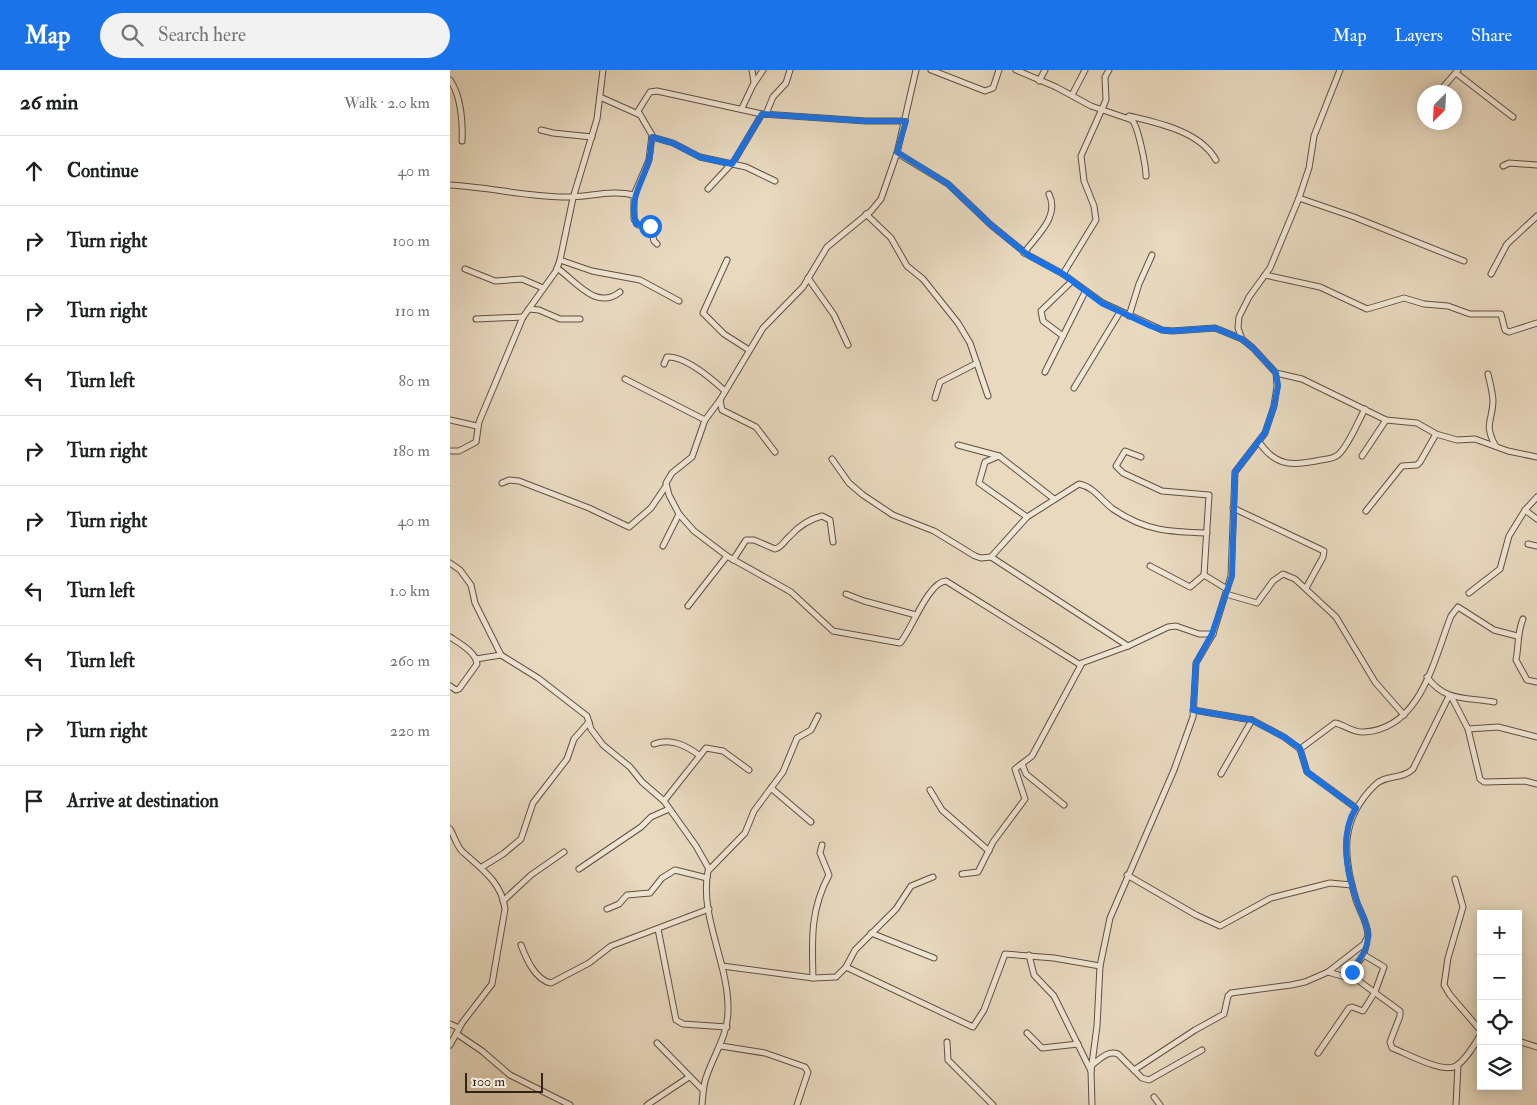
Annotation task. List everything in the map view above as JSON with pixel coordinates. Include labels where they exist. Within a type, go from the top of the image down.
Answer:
[{"type":"street","points":[[450,451],[459,451],[476,442],[478,426],[523,317],[557,268],[573,198],[592,137],[603,70]]},
{"type":"street","points":[[752,70],[754,82]]},
{"type":"street","points":[[742,108],[754,82],[763,70]]},
{"type":"street","points":[[708,189],[732,164],[773,97],[786,83],[790,70]]},
{"type":"street","points":[[502,483],[509,480],[519,481],[589,508],[629,527],[651,508],[666,486],[672,473],[692,457],[705,420],[720,400],[748,350],[769,320],[803,287],[827,247],[866,214],[883,196],[906,121],[916,70]]},
{"type":"street","points":[[930,70],[985,91],[993,88],[999,70]]},
{"type":"street","points":[[1016,70],[1103,110],[1184,131],[1212,153],[1216,160]]},
{"type":"street","points":[[1039,81],[1045,70]]},
{"type":"street","points":[[1072,95],[1084,70]]},
{"type":"street","points":[[1063,274],[1096,220],[1094,206],[1084,181],[1081,156],[1103,110],[1106,98],[1105,77],[1109,70]]},
{"type":"street","points":[[1242,339],[1238,328],[1239,317],[1249,297],[1270,268],[1309,168],[1314,136],[1340,70]]},
{"type":"street","points":[[1444,85],[1457,71],[1513,117]]},
{"type":"street","points":[[450,80],[456,91],[463,122],[462,141]]},
{"type":"street","points":[[638,114],[647,95],[655,91],[764,114],[866,121],[906,121]]},
{"type":"street","points":[[600,97],[638,114],[652,137],[649,160],[634,195],[636,224],[650,226],[654,241],[657,244]]},
{"type":"street","points":[[1123,116],[1132,120],[1136,126],[1138,141],[1146,163],[1146,176]]},
{"type":"street","points":[[541,130],[592,137]]},
{"type":"street","points":[[652,137],[673,143],[700,157],[746,167],[775,181]]},
{"type":"street","points":[[897,152],[948,184],[1024,253],[1063,274],[1085,292],[1120,312],[1162,330],[1215,328],[1242,339],[1276,373],[1278,386],[1265,433],[1235,472],[1232,576],[1212,634],[1196,663],[1193,710],[1189,728],[1174,770],[1110,918],[1100,966],[1097,1026],[1092,1065],[1092,1105]]},
{"type":"street","points":[[1503,166],[1519,163],[1537,165]]},
{"type":"street","points":[[450,185],[573,198],[618,192],[634,195]]},
{"type":"street","points":[[1024,253],[1051,216],[1052,200],[1049,194]]},
{"type":"street","points":[[1298,198],[1354,217],[1464,261]]},
{"type":"street","points":[[866,214],[891,238],[907,266],[922,279],[958,323],[970,343],[988,396]]},
{"type":"street","points":[[1491,274],[1507,244],[1537,216]]},
{"type":"street","points":[[1129,316],[1139,284],[1152,255]]},
{"type":"street","points":[[560,260],[604,274],[640,280],[679,301]]},
{"type":"street","points":[[727,260],[703,313],[724,334],[748,350]]},
{"type":"street","points":[[557,268],[573,279],[585,292],[596,298],[611,298],[620,292]]},
{"type":"street","points":[[465,269],[495,281],[522,279],[543,288]]},
{"type":"street","points":[[1265,275],[1320,287],[1367,309],[1404,298],[1424,304],[1448,306],[1470,314],[1501,314],[1505,330],[1509,332],[1537,323]]},
{"type":"street","points":[[808,278],[834,315],[848,346]]},
{"type":"street","points":[[1063,336],[1043,321],[1041,311],[1044,305],[1072,281]]},
{"type":"street","points":[[1045,372],[1085,292]]},
{"type":"street","points":[[529,309],[540,310],[560,319],[580,319]]},
{"type":"street","points":[[1074,388],[1120,312]]},
{"type":"street","points":[[476,319],[523,317]]},
{"type":"street","points":[[664,364],[667,357],[675,358],[702,371],[725,391]]},
{"type":"street","points":[[935,398],[940,382],[977,363]]},
{"type":"street","points":[[1276,373],[1302,379],[1386,420],[1418,423],[1436,434],[1458,440],[1475,439],[1508,451],[1537,457]]},
{"type":"street","points":[[1488,374],[1493,403],[1488,419],[1488,433],[1495,445]]},
{"type":"street","points":[[624,379],[705,420]]},
{"type":"street","points":[[720,400],[722,410],[756,427],[775,452]]},
{"type":"street","points":[[1259,442],[1267,453],[1286,463],[1304,464],[1333,458],[1342,450],[1365,409]]},
{"type":"street","points":[[450,420],[478,426]]},
{"type":"street","points":[[1362,456],[1386,420]]},
{"type":"street","points":[[1366,511],[1402,466],[1417,465],[1420,462],[1436,434]]},
{"type":"street","points":[[958,445],[999,456],[1054,499]]},
{"type":"street","points":[[1141,457],[1125,451],[1116,466],[1123,473],[1162,491],[1207,493],[1209,496],[1204,575],[1190,586],[1150,566]]},
{"type":"street","points":[[999,456],[985,462],[979,483],[1027,517]]},
{"type":"street","points":[[832,459],[849,483],[893,515],[934,531],[981,558],[991,556],[1027,517],[1074,485],[1083,485],[1114,509],[1151,528],[1168,532],[1207,532]]},
{"type":"street","points":[[666,486],[679,514],[694,531],[733,560],[790,592],[836,632],[900,644],[916,615],[940,582],[946,581],[1075,663],[1081,664],[1176,626],[1199,634],[1212,634]]},
{"type":"street","points":[[1469,593],[1500,568],[1509,536],[1525,510],[1537,497]]},
{"type":"street","points":[[1233,508],[1324,551],[1306,588]]},
{"type":"street","points":[[1525,510],[1537,519]]},
{"type":"street","points":[[663,546],[679,514]]},
{"type":"street","points":[[733,560],[746,540],[754,540],[775,550],[782,546],[795,531],[822,516],[830,520],[833,542]]},
{"type":"street","points":[[1528,544],[1537,546]]},
{"type":"street","points":[[688,606],[727,556]]},
{"type":"street","points":[[991,556],[1128,646]]},
{"type":"street","points":[[450,563],[460,570],[471,585],[475,603],[501,655],[546,683],[581,710],[595,736],[603,746],[630,767],[642,782],[664,801],[696,846],[709,869]]},
{"type":"street","points":[[1204,575],[1227,592],[1257,602],[1273,581],[1283,574],[1289,575],[1306,588],[1336,617],[1375,682],[1404,715]]},
{"type":"street","points":[[846,594],[864,601],[916,615]]},
{"type":"street","points":[[1300,748],[1335,723],[1363,733],[1390,726],[1404,715],[1423,691],[1451,616],[1458,607],[1494,630],[1517,636]]},
{"type":"street","points":[[1523,619],[1517,636],[1519,647],[1516,660],[1527,680],[1537,682]]},
{"type":"street","points":[[450,637],[476,659],[501,655]]},
{"type":"street","points":[[450,686],[456,690],[460,688],[476,665],[476,659]]},
{"type":"street","points":[[962,874],[978,872],[989,851],[1026,797],[1015,772],[1032,756],[1081,664]]},
{"type":"street","points":[[1427,677],[1442,693],[1450,697],[1494,702]]},
{"type":"street","points":[[1450,697],[1468,729],[1480,779],[1484,782],[1525,781],[1537,784]]},
{"type":"street","points":[[1352,977],[1354,968],[1364,955],[1368,932],[1352,885],[1346,847],[1348,825],[1356,808],[1383,778],[1405,774],[1413,770],[1450,697]]},
{"type":"street","points":[[1193,710],[1252,720],[1300,748],[1307,772],[1356,808]]},
{"type":"street","points":[[702,1105],[706,1076],[721,1046],[727,1027],[728,1000],[709,909],[707,878],[709,869],[744,832],[754,811],[789,761],[797,738],[810,730],[818,716]]},
{"type":"street","points":[[1222,774],[1252,720]]},
{"type":"street","points":[[482,867],[503,854],[521,839],[533,803],[567,760],[574,739],[589,722]]},
{"type":"street","points":[[1468,729],[1498,728],[1537,737]]},
{"type":"street","points":[[654,744],[669,741],[687,748],[698,755]]},
{"type":"street","points":[[664,801],[698,755],[706,748],[718,749],[749,770]]},
{"type":"street","points":[[1022,764],[1026,774],[1064,805]]},
{"type":"street","points":[[771,788],[811,822]]},
{"type":"street","points":[[930,790],[942,810],[989,851]]},
{"type":"street","points":[[579,869],[641,827],[651,817],[669,809]]},
{"type":"street","points":[[450,830],[463,852],[482,867],[494,881],[503,901],[504,917],[493,982],[450,1045]]},
{"type":"street","points":[[813,978],[812,928],[823,886],[829,875],[829,870],[820,853],[822,845]]},
{"type":"street","points":[[503,901],[531,875],[564,852]]},
{"type":"street","points":[[607,909],[619,904],[627,895],[650,893],[662,878],[675,870],[707,878]]},
{"type":"street","points":[[1127,875],[1196,915],[1220,926],[1271,898],[1330,882],[1352,885]]},
{"type":"street","points":[[722,966],[813,978],[836,977],[846,967],[855,950],[896,909],[911,886],[932,877]]},
{"type":"street","points":[[1455,879],[1463,907],[1448,958],[1444,985],[1477,1027]]},
{"type":"street","points":[[521,945],[528,962],[542,979],[551,983],[589,963],[611,946],[709,909]]},
{"type":"street","points":[[658,929],[676,1020],[683,1024],[727,1027]]},
{"type":"street","points":[[871,932],[934,958]]},
{"type":"street","points":[[1134,1070],[1195,1030],[1224,1014],[1228,996],[1231,993],[1305,982],[1328,972],[1356,951],[1367,940]]},
{"type":"street","points":[[846,967],[973,1027],[984,1010],[1005,954],[1029,955],[1100,966]]},
{"type":"street","points":[[1029,955],[1034,975],[1054,996],[1092,1071]]},
{"type":"street","points":[[1318,1053],[1349,1008],[1352,1007],[1362,1011],[1375,992],[1384,967],[1364,955]]},
{"type":"street","points":[[1328,972],[1352,977],[1400,1011],[1400,1016],[1390,1042],[1392,1048],[1440,1067],[1450,1068],[1458,1065]]},
{"type":"street","points":[[450,1024],[510,1075],[570,1105]]},
{"type":"street","points":[[1026,1033],[1042,1048],[1078,1044]]},
{"type":"street","points":[[1456,1105],[1458,1065],[1477,1038]]},
{"type":"street","points":[[947,1042],[948,1060],[993,1105]]},
{"type":"street","points":[[1522,1042],[1537,1047]]},
{"type":"street","points":[[657,1043],[689,1078],[703,1090]]},
{"type":"street","points":[[721,1046],[765,1054],[805,1067],[808,1072],[797,1105]]},
{"type":"street","points":[[1092,1065],[1109,1053],[1114,1052],[1142,1078],[1149,1080],[1202,1050]]},
{"type":"street","points":[[646,1105],[689,1078]]},
{"type":"street","points":[[1154,1097],[1160,1105]]},
{"type":"route","points":[[650,226],[636,224],[634,219],[634,195],[649,160],[652,137],[678,145],[700,157],[732,164],[762,114],[866,121],[906,121],[897,152],[948,184],[991,225],[1028,255],[1063,274],[1102,303],[1151,326],[1172,331],[1215,328],[1242,339],[1268,363],[1276,373],[1278,386],[1274,406],[1265,433],[1242,460],[1235,472],[1233,482],[1232,576],[1210,640],[1196,663],[1193,679],[1193,710],[1252,720],[1284,737],[1300,748],[1304,768],[1307,772],[1356,808],[1348,825],[1346,847],[1348,866],[1368,936],[1364,955],[1352,972]]}]
